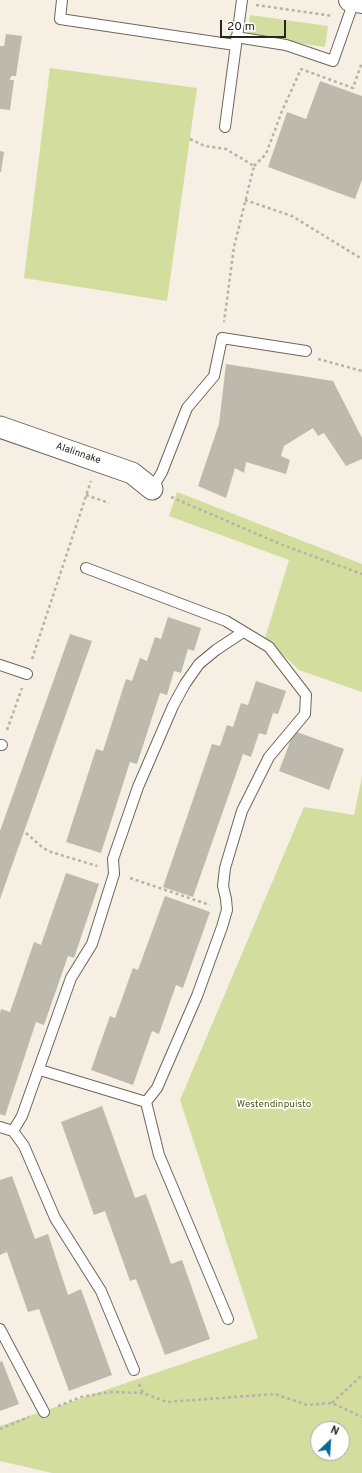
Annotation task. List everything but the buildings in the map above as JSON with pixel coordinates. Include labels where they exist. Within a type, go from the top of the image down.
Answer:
[{"type":"street","points":[[352,5],[362,2]]},
{"type":"street","name":"Alalinnake","points":[[0,427],[132,473],[152,489]]},
{"type":"lane","points":[[62,0],[60,19],[236,41],[286,45],[333,61],[352,5]]},
{"type":"lane","points":[[224,127],[242,2]]},
{"type":"lane","points":[[152,489],[162,472],[187,408],[214,376],[222,338],[306,351]]},
{"type":"lane","points":[[86,568],[226,621],[269,647],[306,695],[305,714],[268,757],[242,811],[224,868],[223,886],[227,910],[222,927],[197,996],[157,1088],[146,1102]]},
{"type":"lane","points":[[13,1131],[22,1116],[40,1070],[71,978],[92,944],[114,874],[112,859],[138,787],[173,706],[185,684],[199,664],[216,650],[243,632]]},
{"type":"lane","points":[[0,665],[27,674]]},
{"type":"lane","points":[[40,1070],[146,1102]]},
{"type":"lane","points":[[146,1102],[159,1155],[228,1319]]},
{"type":"lane","points":[[0,1127],[13,1131],[24,1146],[55,1218],[101,1291],[134,1370]]},
{"type":"lane","points":[[0,1328],[44,1412]]},
{"type":"path","points":[[242,2],[352,5]]},
{"type":"path","points":[[222,338],[234,247],[254,166],[266,154],[282,111],[301,69],[353,88],[362,62]]},
{"type":"path","points":[[190,139],[205,146],[226,149],[254,166]]},
{"type":"path","points":[[245,200],[292,216],[362,259]]},
{"type":"path","points":[[306,351],[319,360],[362,371]]},
{"type":"path","points":[[1,745],[27,674],[92,477]]},
{"type":"path","points":[[152,489],[285,546],[362,574]]},
{"type":"path","points":[[86,495],[108,503]]},
{"type":"path","points":[[26,833],[51,852],[90,864]]},
{"type":"path","points":[[139,881],[213,906]]},
{"type":"path","points":[[332,1403],[362,1375]]},
{"type":"path","points":[[140,1384],[143,1393]]},
{"type":"path","points":[[0,1429],[81,1397],[110,1392],[143,1393],[167,1402],[275,1394],[307,1405],[332,1403],[362,1417]]},
{"type":"green space","points":[[250,15],[328,26],[325,47],[247,36]]},
{"type":"green space","points":[[50,68],[197,88],[167,301],[24,278]]},
{"type":"green space","points":[[177,492],[362,564],[362,692],[299,670],[265,638],[289,560],[169,516]]},
{"type":"green space","name":"Westendinpuisto","points":[[362,777],[362,1473],[52,1473],[0,1461],[0,1426],[258,1338],[180,1100],[304,807],[354,815]]}]
